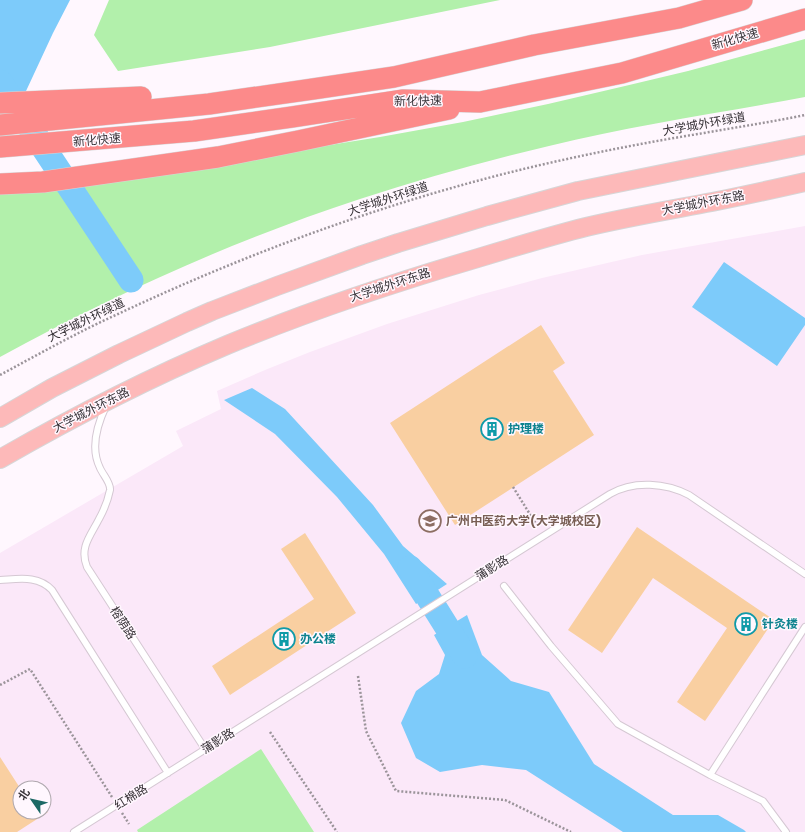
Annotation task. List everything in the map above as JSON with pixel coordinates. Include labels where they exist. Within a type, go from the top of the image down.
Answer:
[{"type":"highway","name":"新化快速","points":[[0,125],[209,104],[394,77],[534,45],[679,18],[742,0]]},
{"type":"highway","name":"新化快速","points":[[0,148],[194,131],[292,118],[403,100],[480,102],[622,72],[805,19]]},
{"type":"highway","points":[[0,104],[174,96],[479,58]]},
{"type":"highway","points":[[0,184],[43,182],[218,157],[480,102]]},
{"type":"main road","points":[[0,418],[52,388],[119,354],[226,306],[322,269],[398,243],[578,191],[636,178],[805,145]]},
{"type":"main road","name":"大学城外环东路","points":[[0,459],[51,430],[110,400],[233,343],[335,304],[409,278],[587,227],[805,182]]},
{"type":"lane","name":"榕荫路","points":[[110,400],[99,422],[95,439],[97,462],[109,484],[110,489],[100,518],[87,541],[84,554],[85,563],[205,749]]},
{"type":"lane","name":"蒲影路","points":[[187,761],[610,494],[619,490],[635,486],[652,485],[664,486],[681,491],[805,574]]},
{"type":"lane","points":[[0,580],[34,579],[49,586],[168,773]]},
{"type":"lane","points":[[504,586],[551,646],[618,724],[710,775],[763,801],[786,832]]},
{"type":"lane","points":[[710,775],[805,627]]},
{"type":"lane","name":"红棉路","points":[[74,832],[187,761]]},
{"type":"path","name":"大学城外环绿道","points":[[0,375],[44,350],[117,314],[198,278],[251,256],[325,229],[437,192],[536,166],[602,151],[805,115]]},
{"type":"path","points":[[513,487],[536,524]]},
{"type":"path","points":[[0,685],[30,668],[113,798]]},
{"type":"path","points":[[358,676],[366,731],[396,791],[505,800],[571,832]]},
{"type":"path","points":[[270,732],[337,832]]},
{"type":"path","points":[[121,811],[129,824]]},
{"type":"shaded area","name":"广州中医药大学(大学城校区)","points":[[805,226],[805,832],[0,832],[0,553],[183,446],[176,431],[221,409],[217,391],[310,352],[387,324],[479,295],[542,278],[642,255]]},
{"type":"green space","points":[[109,0],[500,0],[270,47],[118,71],[94,35]]},
{"type":"green space","points":[[805,39],[805,97],[645,125],[581,139],[477,164],[360,199],[221,250],[131,290],[0,357],[0,180],[317,147],[380,137],[463,122],[548,104],[688,71]]},
{"type":"green space","points":[[261,749],[314,832],[138,832],[137,830]]},
{"type":"water","points":[[0,0],[70,0],[0,147]]},
{"type":"water","points":[[724,262],[805,318],[805,325],[777,366],[692,307]]},
{"type":"water","points":[[252,388],[285,409],[373,505],[403,546],[447,584],[416,604],[384,554],[337,497],[275,434],[224,400]]},
{"type":"water","points":[[467,615],[482,655],[511,681],[549,692],[594,764],[673,815],[718,815],[746,832],[623,832],[526,770],[482,765],[440,772],[416,758],[401,723],[416,691],[439,674],[445,655],[434,635]]},
{"type":"building","name":"护理楼","points":[[541,325],[565,363],[553,371],[594,435],[455,525],[390,423]]},
{"type":"building","name":"针灸楼","points":[[637,527],[774,620],[705,721],[677,702],[727,628],[653,578],[602,653],[568,630]]},
{"type":"building","name":"办公楼","points":[[305,533],[356,613],[230,695],[212,666],[314,599],[281,549]]},
{"type":"building","points":[[0,757],[15,780],[12,780],[12,820],[36,820],[17,832],[0,832]]},
{"type":"waterway","points":[[0,82],[131,280]]},
{"type":"waterway","points":[[410,568],[465,656]]},
{"type":"place","name":"护理楼","points":[[492,429]]},
{"type":"place","name":"广州中医药大学(大学城校区)","points":[[430,521]]},
{"type":"place","name":"针灸楼","points":[[746,624]]},
{"type":"place","name":"办公楼","points":[[284,639]]}]
